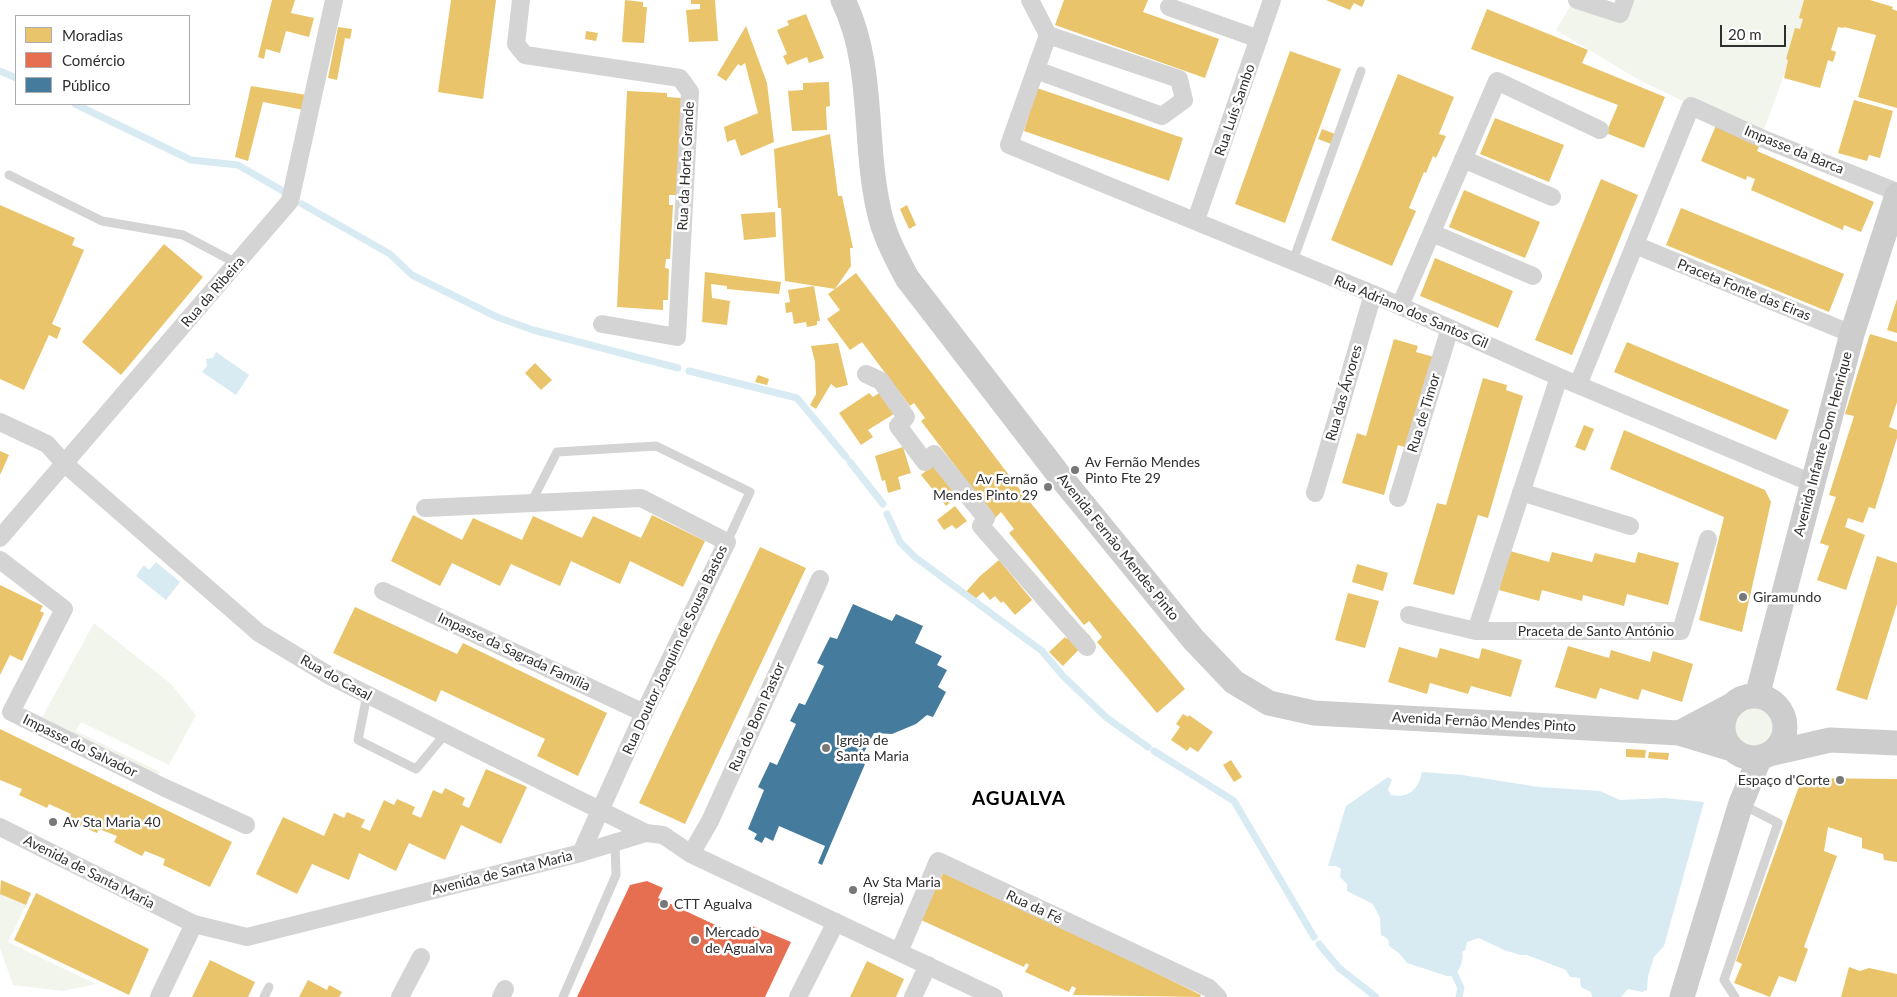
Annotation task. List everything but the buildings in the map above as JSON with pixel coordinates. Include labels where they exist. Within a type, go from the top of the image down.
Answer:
[{"type":"main road","name":"Avenida Fernão Mendes Pinto","points":[[842,0],[851,16],[860,48],[879,211],[890,243],[907,278],[1059,475],[1193,639],[1234,682],[1269,703],[1314,713],[1679,734],[1733,750]]},
{"type":"main road","name":"Avenida Infante Dom Henrique","points":[[1757,696],[1852,334],[1897,193]]},
{"type":"main road","points":[[1679,734],[1739,700],[1757,696],[1774,704],[1782,717],[1784,730],[1782,739],[1752,770],[1682,997]]},
{"type":"main road","points":[[1732,705],[1726,712],[1723,730],[1726,740],[1733,750],[1741,803]]},
{"type":"main road","points":[[1782,717],[1830,740]]},
{"type":"main road","points":[[1733,750],[1750,758],[1830,740],[1897,743]]},
{"type":"street","name":"Rua da Ribeira","points":[[3,530],[65,464],[290,201],[334,0]]},
{"type":"street","name":"Rua da Horta Grande","points":[[521,0],[516,44],[525,55],[680,78],[690,92],[676,337],[602,324]]},
{"type":"street","points":[[1030,0],[1048,35],[1179,78],[1184,100],[1162,116],[1036,70],[1048,35]]},
{"type":"street","name":"Rua Luís Sambo","points":[[1196,220],[1272,0]]},
{"type":"street","points":[[1577,0],[1620,14],[1624,0]]},
{"type":"street","points":[[1169,7],[1259,39]]},
{"type":"street","name":"Rua Adriano dos Santos Gil","points":[[1036,70],[1009,145],[1196,220],[1372,294],[1559,377],[1812,483]]},
{"type":"street","points":[[1400,306],[1497,80],[1600,130]]},
{"type":"street","name":"Impasse da Barca","points":[[1635,245],[1691,106],[1761,138],[1897,193]]},
{"type":"street","points":[[1463,159],[1552,197]]},
{"type":"street","points":[[1432,233],[1533,276]]},
{"type":"street","points":[[1578,385],[1635,245]]},
{"type":"street","name":"Praceta Fonte das Eiras","points":[[1635,245],[1852,334]]},
{"type":"street","name":"Rua das Árvores","points":[[1315,493],[1372,294]]},
{"type":"street","name":"Rua de Timor","points":[[1398,498],[1450,328]]},
{"type":"street","points":[[866,374],[880,381],[906,417],[898,426],[925,462],[934,454],[986,518],[981,526],[1087,647]]},
{"type":"street","points":[[1476,631],[1559,377]]},
{"type":"street","name":"Rua do Casal","points":[[0,422],[47,444],[65,464],[259,633],[330,676],[646,833]]},
{"type":"street","points":[[1521,492],[1630,526]]},
{"type":"street","name":"Rua Doutor Joaquim de Sousa Bastos","points":[[425,508],[641,498],[727,542],[644,713],[582,853]]},
{"type":"street","name":"Praceta de Santo António","points":[[1409,615],[1476,631],[1681,630],[1708,539]]},
{"type":"street","name":"Impasse do Salvador","points":[[0,560],[64,609],[11,712],[163,787],[246,825]]},
{"type":"street","name":"Rua do Bom Pastor","points":[[690,854],[710,821],[820,579]]},
{"type":"street","name":"Impasse da Sagrada Família","points":[[383,591],[644,713]]},
{"type":"street","name":"Avenida de Santa Maria","points":[[0,827],[194,924],[247,938],[582,853],[646,833]]},
{"type":"street","points":[[646,833],[663,835],[690,854],[994,997]]},
{"type":"street","name":"Rua da Fé","points":[[899,952],[938,861],[1209,988],[1218,997]]},
{"type":"street","points":[[798,997],[836,922]]},
{"type":"street","points":[[158,997],[194,924]]},
{"type":"street","points":[[400,997],[421,957]]},
{"type":"street","points":[[913,997],[928,965]]},
{"type":"lane","points":[[1293,262],[1361,71]]},
{"type":"lane","points":[[9,176],[102,220],[182,235],[238,264]]},
{"type":"lane","points":[[531,503],[557,452],[656,446],[750,492],[727,542]]},
{"type":"lane","points":[[367,695],[358,740],[416,769],[446,733]]},
{"type":"lane","points":[[1735,997],[1724,980],[1778,823],[1741,803]]},
{"type":"lane","points":[[563,997],[616,876],[615,843]]},
{"type":"lane","points":[[264,997],[269,987]]},
{"type":"shaded area","points":[[1625,0],[1811,0],[1761,138],[1639,80],[1556,30],[1571,5],[1620,14]]},
{"type":"shaded area","points":[[216,352],[249,375],[236,395],[202,372],[207,366],[206,359],[213,358]]},
{"type":"shaded area","points":[[156,562],[180,582],[166,600],[136,576],[144,565],[149,570]]},
{"type":"shaded area","points":[[94,623],[171,684],[196,715],[169,765],[81,722],[76,731],[160,772],[154,780],[40,721]]},
{"type":"shaded area","points":[[1753,703],[1765,707],[1771,713],[1775,725],[1771,737],[1765,743],[1753,747],[1741,743],[1735,737],[1731,725],[1735,713],[1741,707]]},
{"type":"shaded area","points":[[1422,772],[1462,775],[1539,787],[1600,791],[1620,800],[1665,798],[1704,802],[1664,946],[1654,957],[1648,976],[1647,990],[1642,992],[1628,989],[1621,997],[1592,997],[1591,992],[1581,987],[1580,978],[1570,977],[1566,970],[1527,955],[1504,950],[1479,938],[1467,942],[1465,950],[1462,952],[1461,965],[1454,976],[1447,976],[1407,963],[1399,953],[1389,946],[1388,939],[1381,935],[1380,918],[1373,904],[1347,891],[1347,884],[1340,877],[1341,869],[1336,866],[1328,866],[1346,806],[1388,777],[1392,780],[1388,790],[1391,795],[1408,794],[1416,787]]},
{"type":"shaded area","points":[[0,894],[26,905],[8,942],[96,984],[63,991],[13,985],[0,948]]},
{"type":"waterway","points":[[0,71],[15,78]]},
{"type":"waterway","points":[[77,105],[191,160],[238,165],[288,194]]},
{"type":"waterway","points":[[302,204],[390,254],[412,275],[497,317],[533,330],[678,368]]},
{"type":"waterway","points":[[689,371],[797,398],[846,457]]},
{"type":"waterway","points":[[850,462],[883,504]]},
{"type":"waterway","points":[[887,514],[900,542],[916,558]]},
{"type":"waterway","points":[[919,560],[1042,651],[1063,676],[1107,718],[1148,747]]},
{"type":"waterway","points":[[1154,751],[1234,801],[1314,937]]},
{"type":"waterway","points":[[1319,944],[1339,968],[1376,997]]},
{"type":"waterway","points":[[1455,975],[1461,988],[1459,997]]},
{"type":"place","name":"Av Fernão Mendes Pinto Fte 29","points":[[1075,470]]},
{"type":"place","name":"Av Fernão Mendes Pinto 29","points":[[1048,487]]},
{"type":"place","name":"Giramundo","points":[[1743,597]]},
{"type":"place","name":"Igreja de Santa Maria","points":[[826,748]]},
{"type":"place","name":"Espaço d'Corte","points":[[1840,780]]},
{"type":"place","name":"Av Sta Maria 40","points":[[53,822]]},
{"type":"place","name":"Av Sta Maria (Igreja)","points":[[853,890]]},
{"type":"place","name":"CTT Agualva","points":[[664,904]]},
{"type":"place","name":"Mercado de Agualva","points":[[695,940]]},
{"type":"district","name":"AGUALVA","points":[[1019,799]]}]
